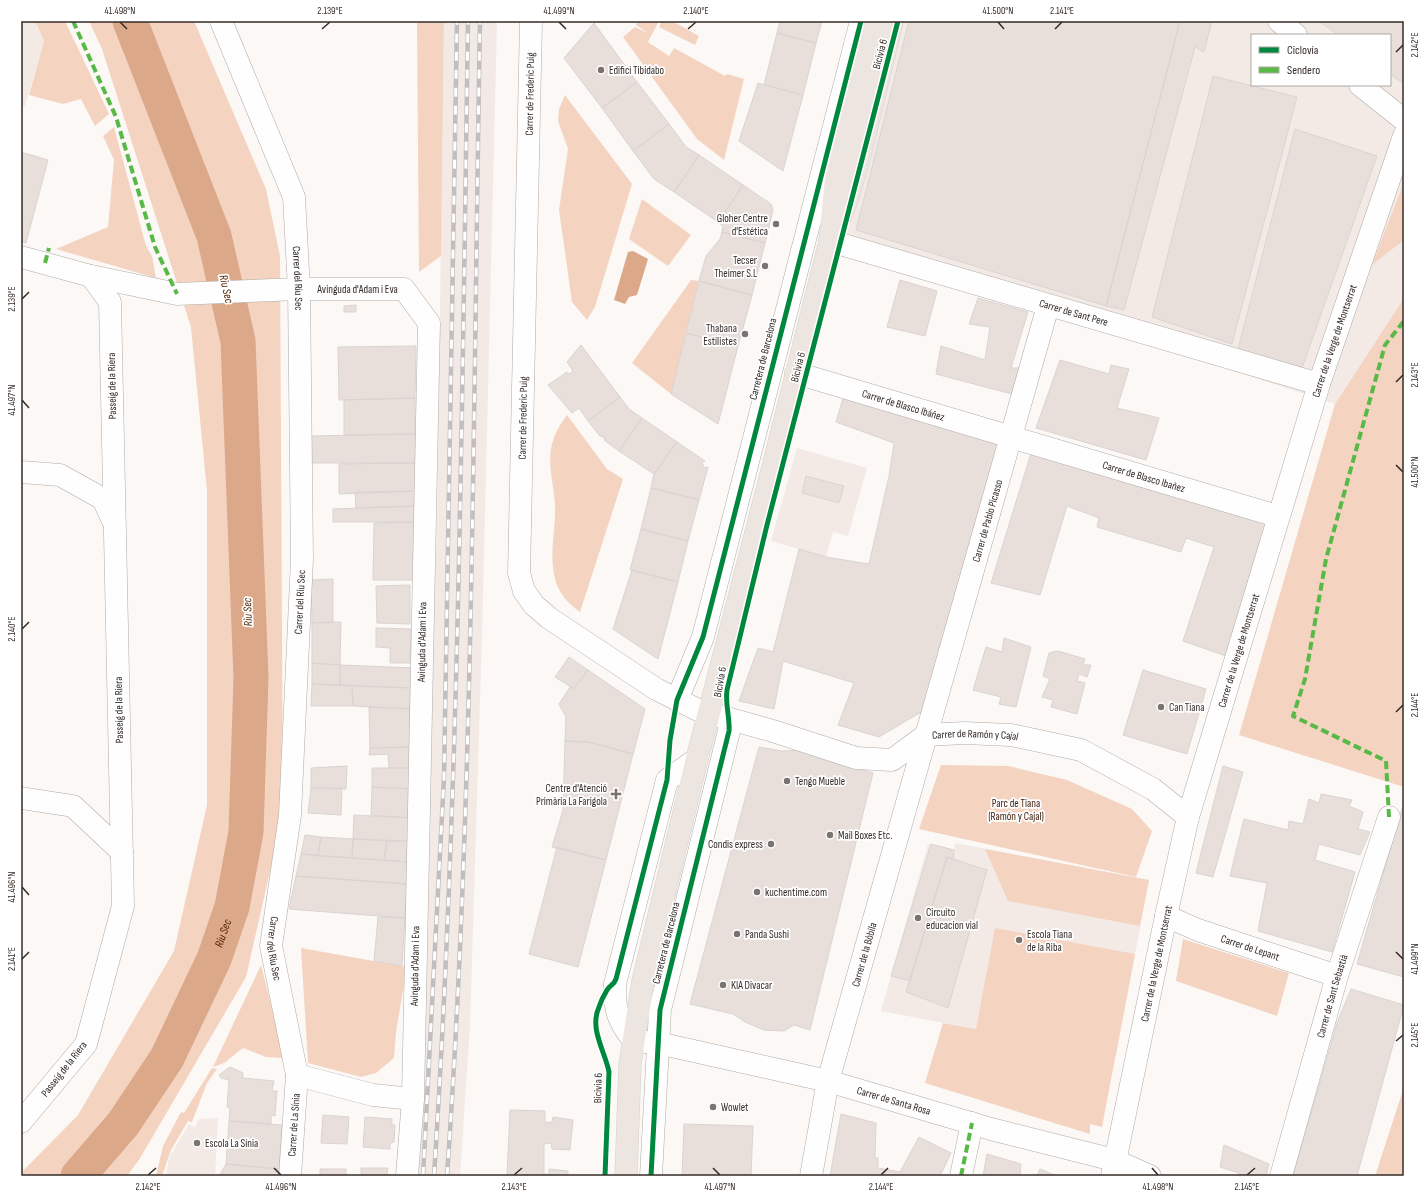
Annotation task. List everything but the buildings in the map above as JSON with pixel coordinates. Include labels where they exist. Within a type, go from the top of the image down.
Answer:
[{"type":"main road","name":"Carretera de Barcelona","points":[[830,241],[836,178],[876,21]]},
{"type":"main road","name":"Carretera de Barcelona","points":[[626,1176],[630,1064],[643,981],[697,759],[830,241],[848,196],[892,21]]},
{"type":"street","name":"Carrer del Riu Sec","points":[[221,21],[294,197],[302,567],[290,815],[271,946],[297,1075]]},
{"type":"street","name":"Carrer de Frederic Puig","points":[[531,21],[519,573],[524,591],[534,605],[548,618],[645,683],[677,700],[709,714]]},
{"type":"street","name":"Carretera de Barcelona","points":[[677,700],[703,637],[861,21]]},
{"type":"street","points":[[1279,21],[1295,34]]},
{"type":"street","points":[[1361,86],[1404,120]]},
{"type":"street","name":"Carrer de la Verge de Montserrat","points":[[1113,1168],[1188,817],[1319,384],[1404,136]]},
{"type":"street","name":"Carrer de Sant Pere","points":[[830,241],[1319,384]]},
{"type":"street","points":[[21,257],[47,255],[91,276],[177,294],[295,289]]},
{"type":"street","name":"Passeig de la Riera","points":[[21,1122],[86,1044],[123,906],[110,302],[91,276]]},
{"type":"street","name":"Avinguda d'Adam i Eva","points":[[295,289],[404,289],[429,323],[412,1104]]},
{"type":"street","name":"Carrer de Pablo Picasso","points":[[926,735],[1048,306]]},
{"type":"street","name":"Carrer de Blasco Ibáñez","points":[[796,373],[1011,437]]},
{"type":"street","name":"Carrer de Blasco Ibañez","points":[[1011,437],[1278,516]]},
{"type":"street","points":[[21,472],[60,474],[103,500],[115,526]]},
{"type":"street","name":"Carrer de Ramón y Cajal","points":[[709,714],[773,731],[856,758],[892,760],[926,735],[964,733],[1011,735],[1081,750],[1153,789],[1188,817]]},
{"type":"street","name":"Carretera de Barcelona","points":[[650,1176],[660,1010],[729,731],[730,720]]},
{"type":"street","name":"Carrer de la Bòbila","points":[[811,1176],[828,1081],[926,735]]},
{"type":"street","points":[[21,798],[73,806],[122,852]]},
{"type":"street","name":"Carrer de Sant Sebastià","points":[[1281,1176],[1337,976],[1389,817]]},
{"type":"street","name":"Carrer de Lepant","points":[[1166,916],[1198,930],[1337,976]]},
{"type":"street","name":"Carrer de Santa Rosa","points":[[634,1041],[658,1043],[828,1081],[972,1123],[1113,1168],[1150,1176]]},
{"type":"street","points":[[297,1075],[412,1104],[407,1176]]},
{"type":"street","name":"Carrer de La Sínia","points":[[290,1176],[297,1075]]},
{"type":"street","points":[[961,1176],[972,1123]]},
{"type":"shaded area","points":[[21,21],[35,21],[44,41],[25,106],[21,105]]},
{"type":"shaded area","points":[[444,21],[497,21],[482,636],[470,1025],[460,1176],[412,1176],[420,1025],[437,526]]},
{"type":"shaded area","points":[[895,21],[1404,21],[1404,298],[1335,404],[836,241]]},
{"type":"shaded area","points":[[633,251],[648,259],[637,295],[629,297],[625,304],[614,300],[628,252]]},
{"type":"shaded area","points":[[797,448],[867,468],[848,536],[833,532],[826,557],[771,541]]},
{"type":"shaded area","name":"Escola Tiana de la Riba","points":[[955,843],[1149,880],[1116,1056],[881,1011],[928,844],[954,850]]},
{"type":"shaded area","name":"Escola La Sínia","points":[[218,1118],[215,1176],[166,1176],[169,1158],[189,1124],[195,1128],[199,1119]]},
{"type":"green space","points":[[35,21],[65,21],[109,114],[95,126],[81,99],[63,104],[29,95],[44,41]]},
{"type":"green space","points":[[89,21],[194,21],[266,189],[280,256],[283,814],[246,977],[139,1160],[127,1176],[21,1176],[21,1173],[78,1115],[174,951],[207,805],[207,491],[191,327],[102,49]]},
{"type":"green space","points":[[417,21],[444,21],[441,256],[419,272]]},
{"type":"green space","points":[[638,21],[659,21],[648,42],[669,56],[674,48],[725,76],[727,74],[744,79],[724,160],[697,139],[623,37],[635,27],[648,33],[636,25]]},
{"type":"green space","points":[[662,21],[672,21],[699,36],[695,45],[659,27]]},
{"type":"green space","points":[[565,95],[632,184],[595,307],[587,320],[572,302],[559,210],[568,149],[558,121],[559,109]]},
{"type":"green space","points":[[114,127],[146,246],[152,256],[156,278],[56,249],[108,227],[114,160],[103,136]]},
{"type":"green space","points":[[1404,182],[1404,240],[1372,265]]},
{"type":"green space","points":[[642,199],[691,235],[668,266],[629,239]]},
{"type":"green space","points":[[691,280],[699,281],[671,394],[632,363]]},
{"type":"green space","points":[[1404,298],[1404,787],[1239,735],[1335,404]]},
{"type":"green space","points":[[567,415],[607,469],[623,479],[580,612],[562,595],[560,591],[554,573],[552,554],[555,505],[550,460],[552,444],[556,432]]},
{"type":"green space","name":"Parc de Tiana (Ramón y Cajal)","points":[[941,765],[1008,766],[1067,780],[1132,809],[1152,831],[1136,877],[919,829]]},
{"type":"green space","points":[[985,849],[1149,880],[1140,926],[1008,901]]},
{"type":"green space","points":[[995,928],[1135,954],[1102,1127],[1090,1124],[1090,1134],[925,1083],[943,1023],[976,1029]]},
{"type":"green space","points":[[1183,939],[1289,973],[1277,1016],[1176,981]]},
{"type":"green space","points":[[301,948],[407,967],[396,1032],[394,1058],[376,1073],[361,1077],[308,1063]]},
{"type":"green space","points":[[261,965],[283,1052],[282,1058],[266,1057],[243,1048],[224,1063],[213,1067]]},
{"type":"green space","points":[[212,1068],[217,1069],[207,1083],[192,1122],[188,1121],[171,1150],[162,1176],[156,1176],[163,1146],[181,1112],[184,1113]]},
{"type":"green space","points":[[1404,1087],[1404,1176],[1375,1176]]},
{"type":"waterway","name":"Riu Sec","points":[[78,1176],[123,1124],[167,1058],[214,959],[232,907],[246,832],[251,678],[238,341],[214,236],[130,21]]},
{"type":"railway","points":[[423,1176],[444,777],[457,21]]},
{"type":"railway","points":[[434,1176],[449,887],[454,743],[461,454],[468,21]]},
{"type":"railway","points":[[447,1176],[463,888],[474,454],[480,21]]},
{"type":"marked path","points":[[73,21],[116,117],[155,247],[177,294]]},
{"type":"marked path","points":[[45,263],[49,248]]},
{"type":"marked path","points":[[1389,817],[1386,761],[1293,716],[1305,679],[1326,559],[1385,345],[1404,321]]},
{"type":"marked path","points":[[961,1176],[972,1123]]},
{"type":"cycle path","name":"Bicivia 6","points":[[605,1176],[609,1072],[597,1032],[596,1015],[608,988],[616,979],[667,780],[670,740],[677,700],[703,637],[861,21]]},
{"type":"cycle path","name":"Bicivia 6","points":[[651,1176],[660,1010],[729,731],[727,690],[767,525],[898,21]]},
{"type":"place","name":"Edifici Tibidabo","points":[[601,70]]},
{"type":"place","name":"Gloher Centre d'Estética","points":[[776,224]]},
{"type":"place","name":"Tecser Theimer S.L","points":[[765,266]]},
{"type":"place","name":"Thabana Estilistes","points":[[745,334]]},
{"type":"place","name":"Can Tiana","points":[[1161,707]]},
{"type":"place","name":"Tengo Mueble","points":[[787,781]]},
{"type":"place","name":"Centre d'Atenció Primària La Farigola","points":[[616,794]]},
{"type":"place","name":"Mail Boxes Etc.","points":[[830,835]]},
{"type":"place","name":"Condis express","points":[[771,844]]},
{"type":"place","name":"kuchentime.com","points":[[757,892]]},
{"type":"place","name":"Circuito educacion vial","points":[[918,918]]},
{"type":"place","name":"Panda Sushi","points":[[737,934]]},
{"type":"place","name":"Escola Tiana de la Riba","points":[[1019,940]]},
{"type":"place","name":"KIA Divacar","points":[[723,985]]},
{"type":"place","name":"Wowlet","points":[[713,1107]]},
{"type":"place","name":"Escola La Sínia","points":[[197,1143]]}]
